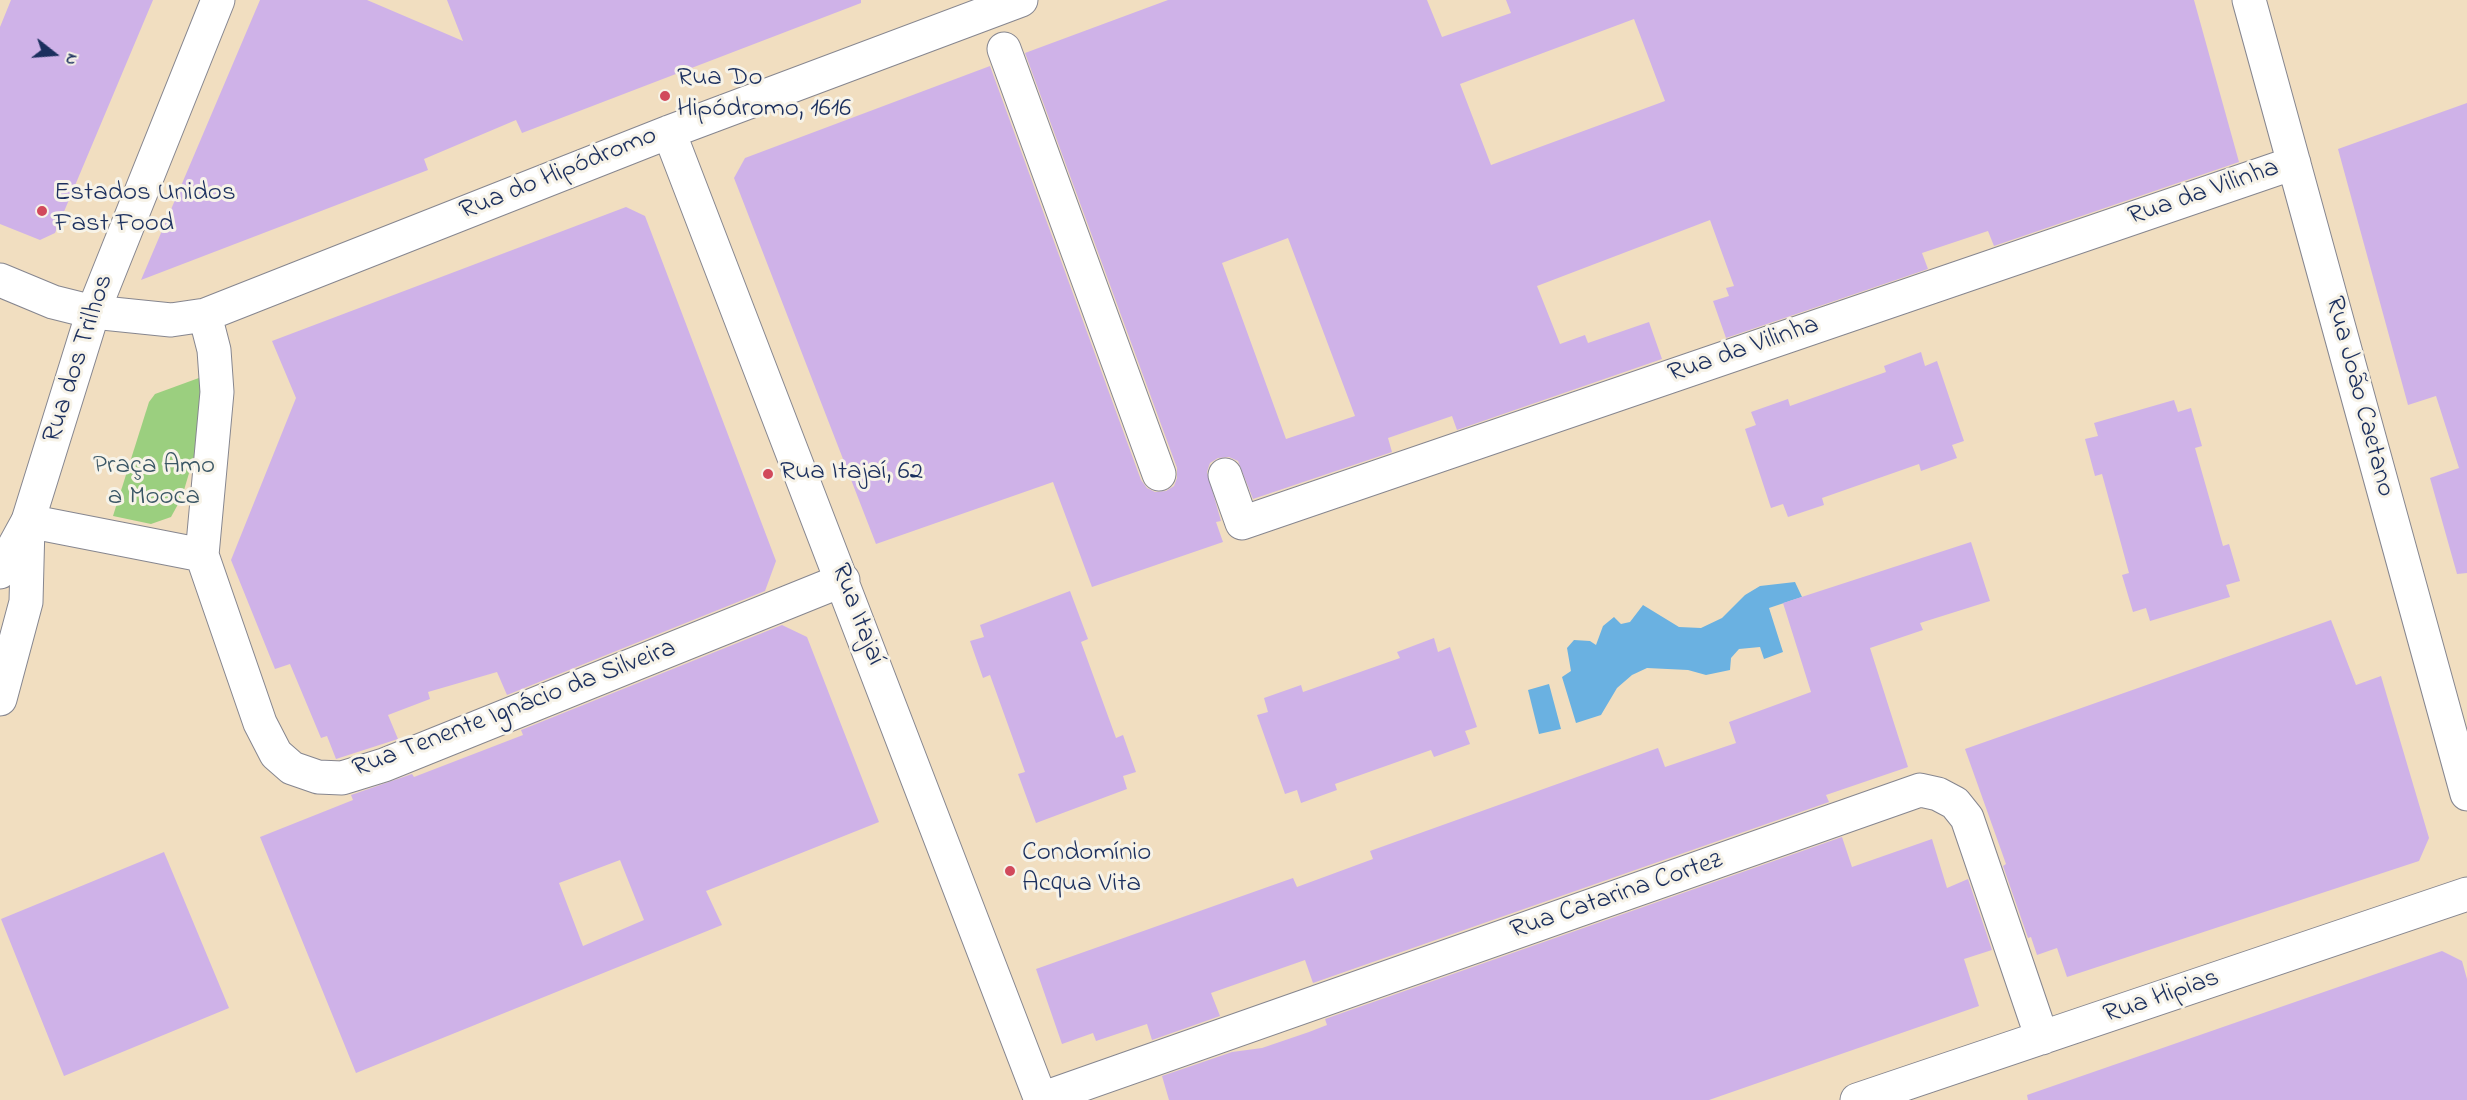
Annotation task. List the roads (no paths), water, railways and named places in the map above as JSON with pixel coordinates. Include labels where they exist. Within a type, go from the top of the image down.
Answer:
[{"type":"street","name":"Rua dos Trilhos","points":[[0,572],[28,520],[93,312],[218,0]]},
{"type":"street","name":"Rua do Hipódromo","points":[[0,280],[53,302],[93,312],[171,320],[205,315],[669,132],[1021,0]]},
{"type":"street","name":"Rua João Caetano","points":[[2249,0],[2467,794]]},
{"type":"street","points":[[1004,49],[1159,474]]},
{"type":"street","name":"Rua Itajaí","points":[[669,132],[1041,1100]]},
{"type":"street","name":"Rua da Vilinha","points":[[1225,474],[1242,523],[2294,163]]},
{"type":"street","name":"Rua Tenente Ignácio da Silveira","points":[[205,315],[214,350],[218,392],[202,555],[260,723],[276,754],[292,768],[318,777],[342,778],[384,765],[843,580]]},
{"type":"street","name":"Rua dos Trilhos","points":[[0,699],[26,602],[28,520]]},
{"type":"street","points":[[28,520],[202,555]]},
{"type":"street","name":"Rua Catarina Cortez","points":[[1041,1100],[1920,790],[1938,794],[1955,803],[1967,818],[2042,1038]]},
{"type":"street","name":"Rua Hipias","points":[[1857,1100],[2467,894]]},
{"type":"water","points":[[1795,582],[1802,597],[1769,608],[1783,652],[1764,659],[1760,647],[1739,649],[1731,658],[1730,670],[1706,675],[1688,670],[1647,668],[1632,675],[1617,688],[1601,715],[1576,723],[1562,677],[1571,671],[1567,648],[1574,640],[1590,641],[1596,645],[1603,626],[1614,617],[1621,624],[1630,622],[1643,605],[1679,627],[1701,628],[1722,618],[1745,595],[1760,586]]},
{"type":"water","points":[[1549,684],[1561,729],[1539,734],[1528,690]]},
{"type":"place","name":"Rua Do Hipódromo, 1616","points":[[665,96]]},
{"type":"place","name":"Estados Unidos Fast Food","points":[[42,211]]},
{"type":"place","name":"Rua Itajaí, 62","points":[[768,474]]},
{"type":"place","name":"Condomínio Acqua Vita","points":[[1010,871]]},
{"type":"park label","name":"Praça Amo a Mooca","points":[[154,484]]}]
